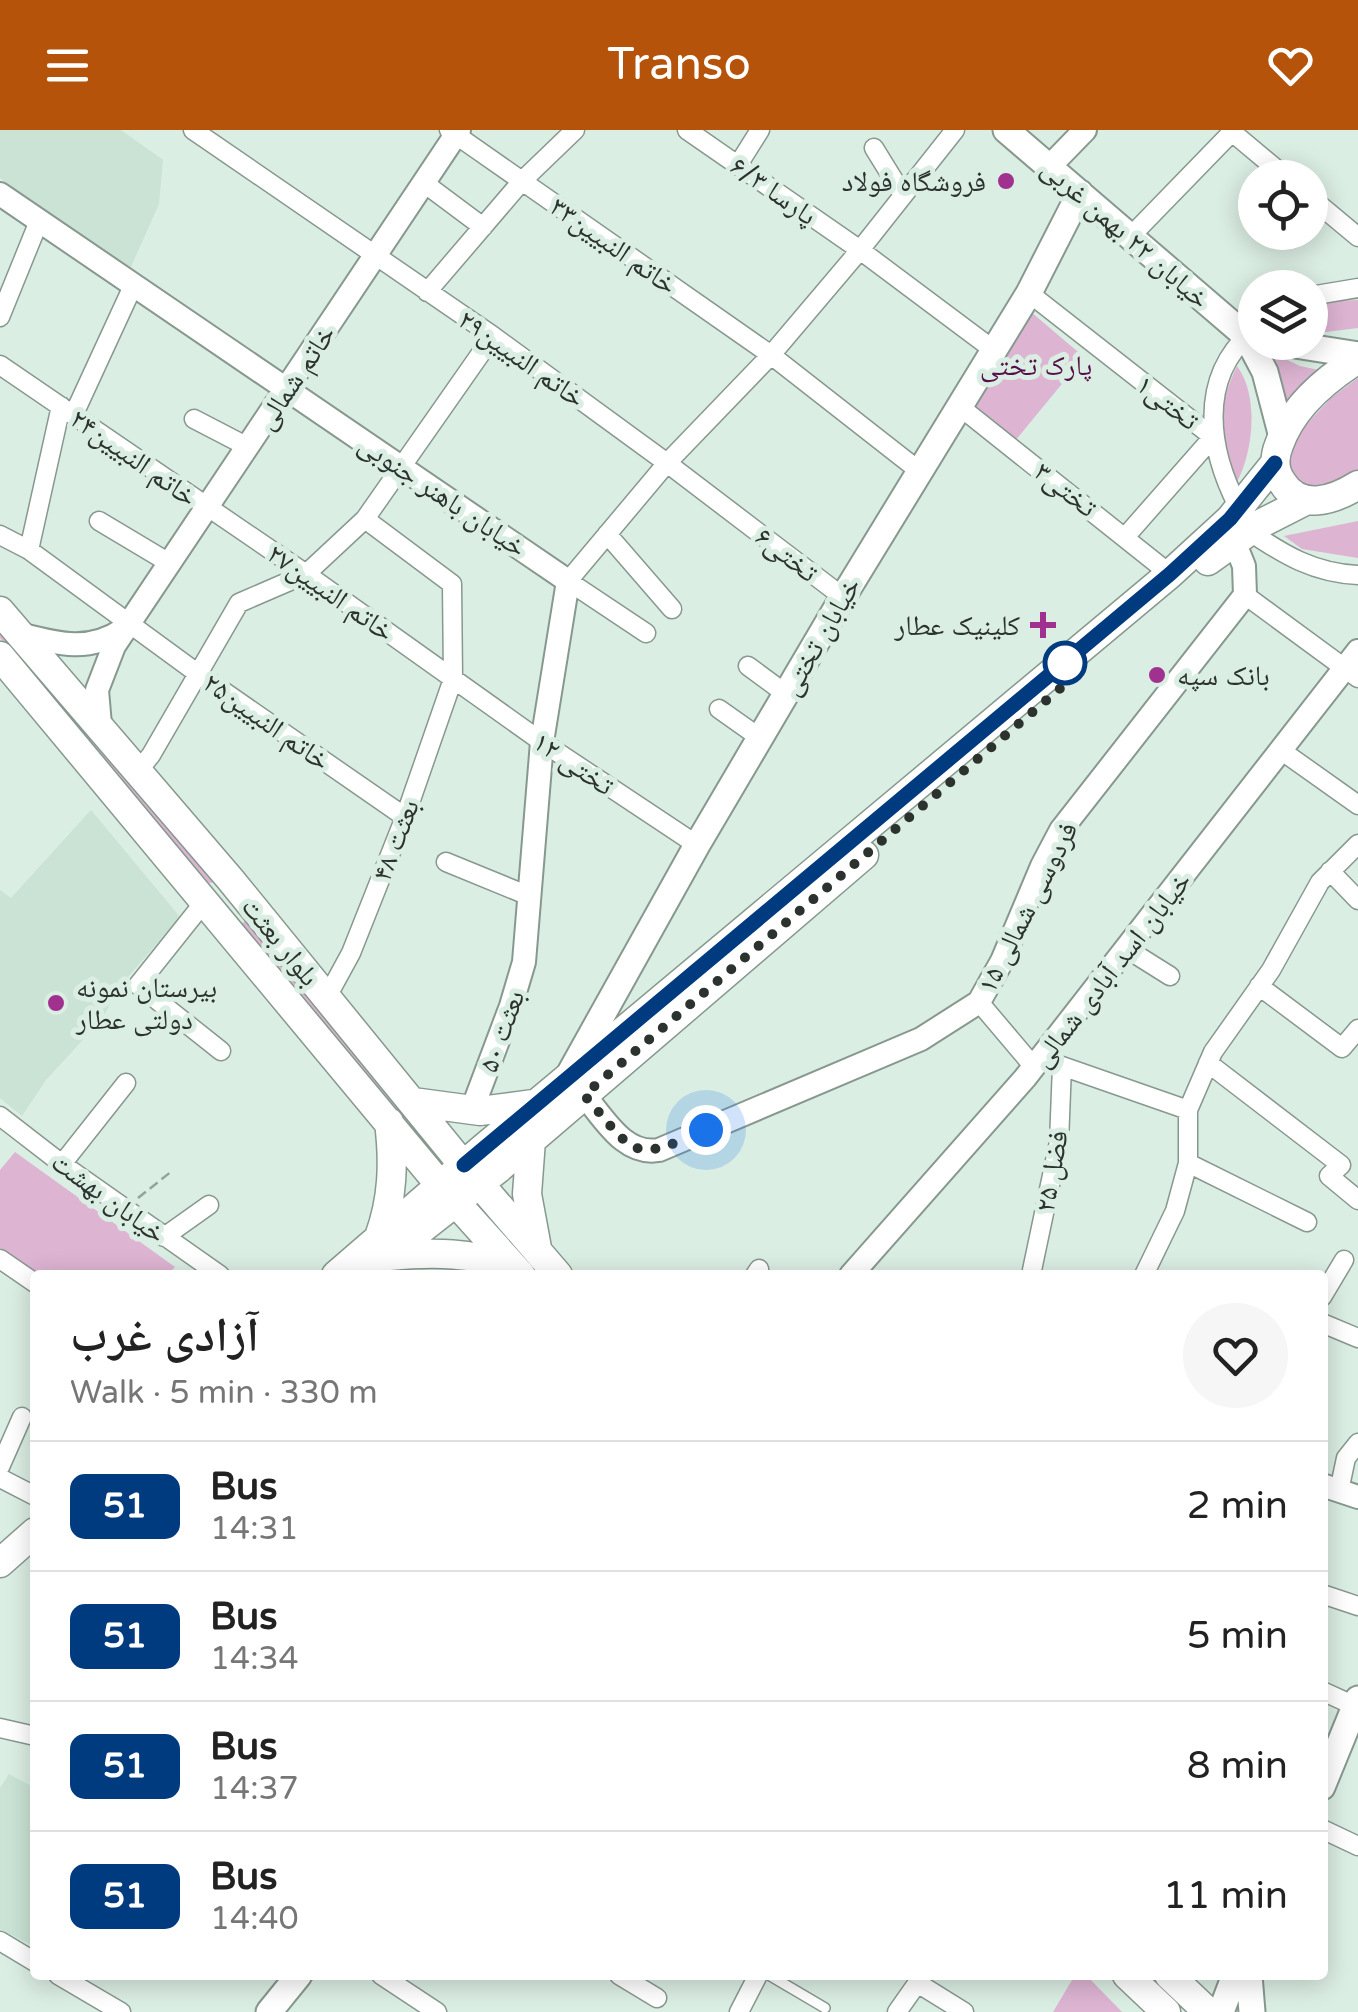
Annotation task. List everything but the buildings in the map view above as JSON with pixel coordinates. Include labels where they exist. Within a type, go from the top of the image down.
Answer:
[{"type":"main road","name":"خیابان ۲۲ بهمن غربی","points":[[1006,130],[1130,237],[1238,323]]},
{"type":"main road","name":"خیابان تختی","points":[[574,1088],[697,846],[918,470],[1029,292],[1080,194]]},
{"type":"main road","points":[[1328,352],[1358,357]]},
{"type":"main road","points":[[412,1102],[501,1111],[539,1103],[574,1088],[1241,526],[1278,450],[1314,392],[1358,357]]},
{"type":"main road","name":"خیابان ۲۲ بهمن غربی","points":[[1260,360],[1278,450]]},
{"type":"main road","points":[[1278,450],[1280,480],[1292,495],[1317,500],[1358,500]]},
{"type":"main road","points":[[472,1174],[530,1140],[574,1088],[1170,574],[1241,526],[1358,486]]},
{"type":"main road","name":"بلوار بعثت","points":[[0,611],[230,878],[554,1270]]},
{"type":"main road","name":"بلوار بعثت","points":[[4,671],[205,900],[389,1121],[502,1269]]},
{"type":"main road","points":[[205,900],[230,878]]},
{"type":"main road","points":[[344,1270],[383,1247],[472,1174],[539,1103]]},
{"type":"main road","points":[[367,1270],[383,1247],[390,1209],[393,1169],[389,1121]]},
{"type":"main road","points":[[530,1140],[527,1194],[538,1250]]},
{"type":"main road","points":[[383,1247],[466,1254],[502,1269]]},
{"type":"main road","points":[[0,1563],[30,1536]]},
{"type":"main road","points":[[1328,1773],[1356,1702]]},
{"type":"main road","points":[[268,2012],[295,1980]]},
{"type":"main road","points":[[1132,1980],[1166,2012]]},
{"type":"main road","points":[[1174,1980],[1208,2012]]},
{"type":"main road","points":[[1220,2012],[1233,1980]]},
{"type":"main road","points":[[1249,1980],[1252,2012]]},
{"type":"street","name":"خاتم النبیین۲۹","points":[[192,130],[493,336],[731,511]]},
{"type":"street","points":[[427,292],[522,181],[575,130]]},
{"type":"street","name":"پارسا ۶/۳","points":[[688,130],[860,250],[994,351]]},
{"type":"street","points":[[738,165],[760,130]]},
{"type":"street","points":[[446,862],[529,896],[542,742],[568,581],[667,462],[772,355],[955,130]]},
{"type":"street","points":[[1049,167],[1085,130]]},
{"type":"street","points":[[1130,237],[1233,131],[1266,160]]},
{"type":"street","name":"خاتم شمالی","points":[[100,725],[96,690],[114,646],[455,132]]},
{"type":"street","name":"خاتم النبیین۳۳","points":[[455,132],[772,355],[918,470]]},
{"type":"street","points":[[874,148],[904,195]]},
{"type":"street","points":[[424,183],[483,227]]},
{"type":"street","name":"خیابان باهنر جنوبی","points":[[0,194],[568,581]]},
{"type":"street","points":[[1328,211],[1358,237]]},
{"type":"street","points":[[0,318],[39,221]]},
{"type":"street","points":[[29,550],[67,410],[133,286]]},
{"type":"street","points":[[1328,293],[1358,288]]},
{"type":"street","name":"تختی۱","points":[[1029,292],[1213,437]]},
{"type":"street","points":[[138,771],[240,603],[306,574],[364,519],[493,336]]},
{"type":"street","points":[[1238,352],[1223,371],[1212,410],[1220,473],[1241,526],[1244,595],[1354,666]]},
{"type":"street","name":"خاتم النبیین۲۴","points":[[0,365],[208,508]]},
{"type":"street","name":"تختی۳","points":[[959,406],[1170,574]]},
{"type":"street","points":[[194,419],[248,448]]},
{"type":"street","points":[[1126,536],[1213,437]]},
{"type":"street","name":"خاتم النبیین۲۷","points":[[208,508],[453,679]]},
{"type":"street","name":"تختی۶","points":[[731,511],[843,597]]},
{"type":"street","name":"بعثت ۴۸","points":[[327,997],[351,953],[405,817],[453,679],[452,584],[364,519]]},
{"type":"street","points":[[100,520],[171,564]]},
{"type":"street","points":[[1241,526],[1290,558],[1315,569],[1358,575]]},
{"type":"street","points":[[607,534],[672,609]]},
{"type":"street","name":"خاتم النبیین۲۵","points":[[0,535],[29,550],[197,673],[405,817]]},
{"type":"street","points":[[568,581],[646,633]]},
{"type":"street","name":"فردوسی شمالی ۱۵","points":[[574,1088],[628,1144],[645,1151],[660,1150],[892,1053],[979,1002],[1062,830],[1244,595]]},
{"type":"street","points":[[20,634],[57,644],[90,646],[108,640],[131,624]]},
{"type":"street","points":[[748,666],[786,694]]},
{"type":"street","name":"خیابان اسد آبادی شمالی","points":[[856,1270],[1084,1018],[1127,949],[1354,666]]},
{"type":"street","name":"تختی ۱۲","points":[[453,679],[697,846]]},
{"type":"street","points":[[719,708],[760,738]]},
{"type":"street","points":[[1282,751],[1358,805]]},
{"type":"street","points":[[1146,1270],[1175,1210],[1188,1163],[1188,1110],[1208,1063],[1320,882],[1358,844]]},
{"type":"street","points":[[1330,871],[1358,900]]},
{"type":"street","name":"بعثت ۵۰","points":[[476,1099],[512,1006],[524,962],[529,896]]},
{"type":"street","points":[[205,900],[138,985],[221,1050]]},
{"type":"street","points":[[1127,949],[1170,976]]},
{"type":"street","points":[[1259,986],[1342,1048],[1358,1030]]},
{"type":"street","points":[[979,1002],[1046,1064],[1188,1110]]},
{"type":"street","points":[[1208,1063],[1340,1164],[1330,1176],[1358,1200]]},
{"type":"street","name":"فضل ۲۵","points":[[1033,1270],[1059,1142],[1046,1064]]},
{"type":"street","points":[[62,1164],[126,1083]]},
{"type":"street","name":"خیابان بهشت","points":[[0,1116],[213,1270]]},
{"type":"street","points":[[1188,1163],[1307,1222]]},
{"type":"street","points":[[164,1237],[208,1206]]},
{"type":"street","points":[[0,1259],[30,1280]]},
{"type":"street","points":[[1328,1287],[1344,1260]]},
{"type":"street","points":[[1328,1326],[1358,1338]]},
{"type":"street","points":[[0,1467],[22,1417]]},
{"type":"street","points":[[1340,1491],[1346,1458],[1358,1443]]},
{"type":"street","points":[[0,1478],[30,1493]]},
{"type":"street","points":[[1328,1596],[1358,1606]]},
{"type":"street","points":[[1328,1693],[1356,1702]]},
{"type":"street","points":[[0,1728],[30,1735]]},
{"type":"street","points":[[1328,1832],[1358,1846]]},
{"type":"street","points":[[0,1942],[30,1959]]},
{"type":"street","points":[[67,1980],[121,2012]]},
{"type":"street","points":[[389,1980],[437,2012]]},
{"type":"street","points":[[626,1980],[656,1998]]},
{"type":"street","points":[[739,2012],[755,1980]]},
{"type":"street","points":[[897,2012],[920,1980]]},
{"type":"street","points":[[922,1980],[964,2012]]},
{"type":"lane","points":[[777,1980],[825,2008]]},
{"type":"path","points":[[125,1208],[172,1171]]},
{"type":"shaded area","points":[[0,130],[121,130],[163,160],[159,204],[130,269],[0,178]]},
{"type":"shaded area","points":[[91,810],[180,917],[120,986],[102,1019],[46,1080],[22,1116],[0,1098],[0,890],[11,898]]},
{"type":"shaded area","points":[[9,1774],[30,1785],[30,1944],[0,1929],[0,1788]]},
{"type":"green space","points":[[1358,300],[1358,328],[1328,332],[1328,302]]},
{"type":"green space","name":"پارک تختی","points":[[1031,312],[1084,357],[1015,441],[975,407]]},
{"type":"green space","points":[[1272,360],[1288,360],[1319,370],[1284,406],[1280,377]]},
{"type":"green space","points":[[1237,366],[1249,393],[1251,426],[1246,459],[1235,486],[1224,454],[1221,426],[1225,397]]},
{"type":"green space","points":[[1358,378],[1358,474],[1317,495],[1285,473],[1294,441],[1332,397]]},
{"type":"green space","points":[[1358,521],[1358,558],[1302,549],[1284,536]]},
{"type":"green space","points":[[0,627],[215,882],[209,883],[0,638]]},
{"type":"green space","points":[[245,921],[444,1157],[438,1163],[240,925]]},
{"type":"green space","points":[[15,1152],[175,1267],[31,1270],[0,1248],[0,1170]]},
{"type":"green space","points":[[1072,1980],[1091,1980],[1122,2012],[1053,2012]]},
{"type":"bus line","name":"51","points":[[464,1165],[1170,574],[1230,519],[1275,463]]},
{"type":"place","name":"فروشگاه فولاد","points":[[1006,181]]},
{"type":"place","name":"کلینیک عطار","points":[[1043,625]]},
{"type":"place","name":"بانک سپه","points":[[1157,675]]},
{"type":"place","name":"بیرستان نمونه دولتی عطار","points":[[56,1003]]},
{"type":"route","points":[[706,1130],[660,1150],[639,1150],[628,1144],[584,1095],[1070,680],[1065,663]]}]
